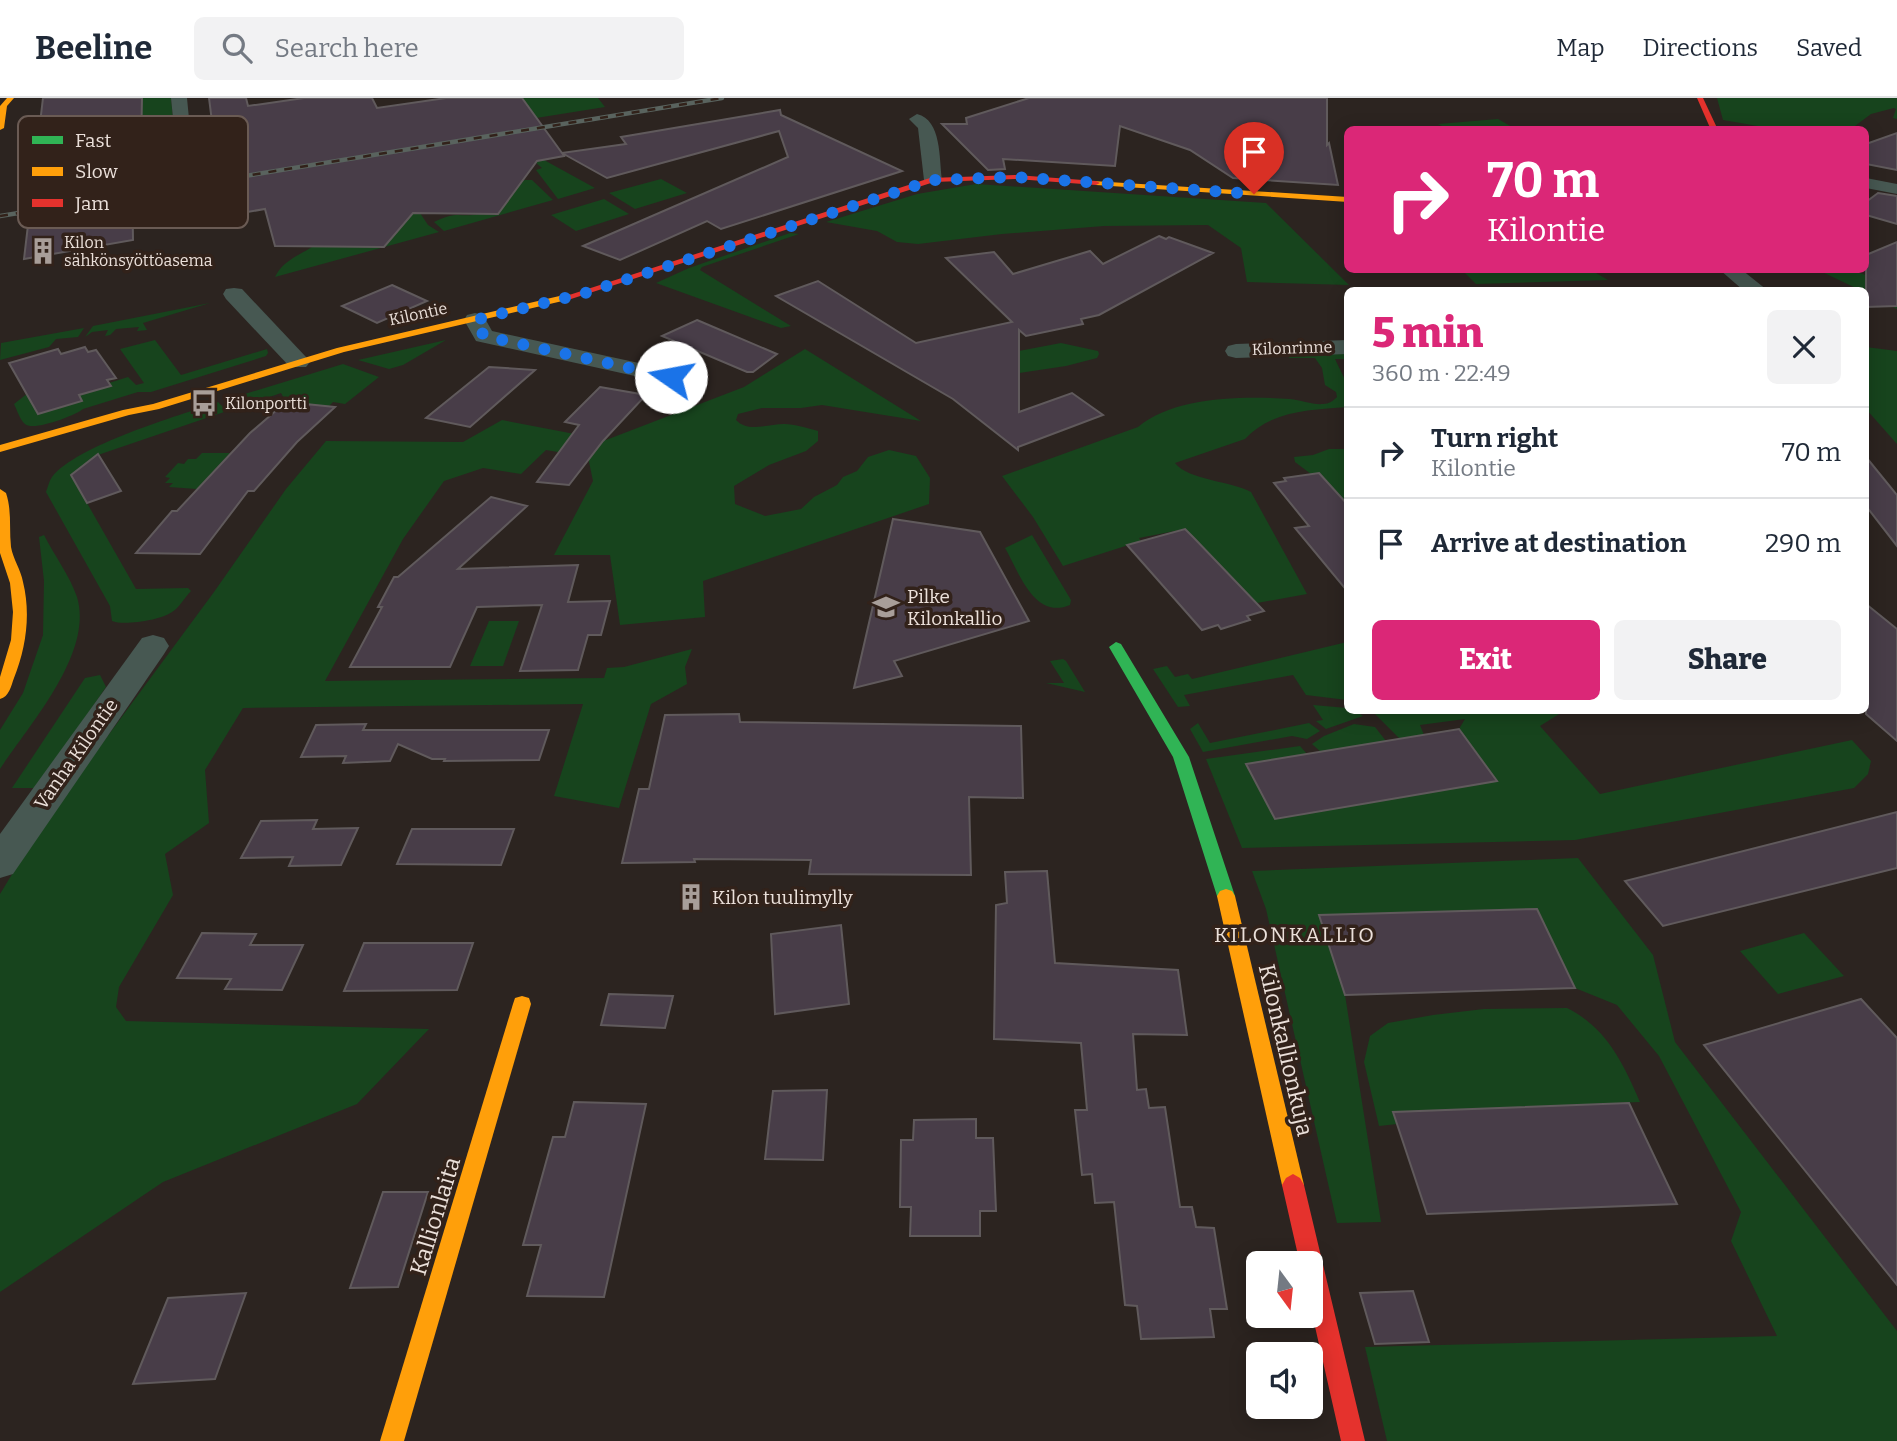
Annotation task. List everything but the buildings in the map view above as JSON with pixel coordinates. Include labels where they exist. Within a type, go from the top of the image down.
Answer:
[{"type":"street","points":[[179,98],[181,116]]},
{"type":"street","points":[[1700,98],[1713,126]]},
{"type":"street","points":[[0,128],[5,101]]},
{"type":"street","points":[[917,119],[926,127],[933,180]]},
{"type":"street","name":"Kilontie","points":[[0,449],[127,412],[155,407],[370,342],[585,293],[933,180],[1015,177],[1344,200]]},
{"type":"street","points":[[1869,184],[1897,190]]},
{"type":"street","points":[[1734,273],[1752,287]]},
{"type":"street","points":[[234,294],[298,362]]},
{"type":"street","points":[[475,320],[484,336],[671,377]]},
{"type":"street","name":"Kilonrinne","points":[[1236,351],[1344,347]]},
{"type":"street","name":"Kilontie","points":[[21,460],[131,420],[155,407]]},
{"type":"street","points":[[0,493],[8,514],[3,545],[17,579],[22,611],[9,678],[0,694]]},
{"type":"street","name":"Vanha Kilontie","points":[[0,863],[153,646]]},
{"type":"street","name":"Kilonkallionkuja","points":[[1115,647],[1163,723],[1181,758],[1219,868],[1353,1441]]},
{"type":"street","name":"Kallionlaita","points":[[392,1441],[522,1004]]},
{"type":"green space","points":[[115,98],[171,98],[173,116],[129,116]]},
{"type":"green space","points":[[522,98],[598,98],[605,107],[381,143],[532,113]]},
{"type":"green space","points":[[1717,98],[1897,98],[1897,119],[1893,118],[1894,108],[1871,114],[1855,126],[1758,126],[1723,120]]},
{"type":"green space","points":[[1498,119],[1510,126],[1442,126],[1438,124]]},
{"type":"green space","points":[[535,155],[595,188],[558,199],[536,170],[542,168],[534,161]]},
{"type":"green space","points":[[661,179],[687,193],[635,209],[609,193]]},
{"type":"green space","points":[[532,180],[553,200],[444,231],[434,222],[454,215],[479,214],[506,204],[521,183],[518,182]]},
{"type":"green space","points":[[976,184],[1266,203],[1349,285],[1247,282],[1241,248],[1208,225],[1104,226],[918,244],[897,242],[877,231],[826,222],[917,194]]},
{"type":"green space","points":[[604,199],[629,214],[576,231],[551,215]]},
{"type":"green space","points":[[418,210],[428,225],[439,232],[275,277],[285,264],[323,238]]},
{"type":"green space","points":[[790,233],[799,234],[702,267],[700,270],[791,326],[781,328],[656,283],[689,268]]},
{"type":"green space","points":[[1465,273],[1596,273],[1608,280],[1476,284]]},
{"type":"green space","points":[[1824,273],[1860,273],[1897,286],[1897,309],[1869,295],[1869,287],[1854,287]]},
{"type":"green space","points":[[210,303],[143,323],[147,330],[137,331],[139,327],[116,329],[110,335],[105,336],[108,330],[92,332],[85,337],[93,326]]},
{"type":"green space","points":[[84,328],[78,337],[56,339],[49,347],[0,360],[1,343]]},
{"type":"green space","points":[[155,340],[181,375],[267,349],[268,353],[266,356],[151,392],[138,392],[83,409],[45,424],[30,426],[22,420],[14,404],[28,393],[38,414],[81,401],[79,395],[110,386],[109,383],[128,377],[136,385],[144,383],[120,349]]},
{"type":"green space","points":[[446,340],[403,365],[389,369],[358,360]]},
{"type":"green space","points":[[1061,343],[1098,351],[1099,354],[1097,358],[1066,366],[1013,374],[1008,353]]},
{"type":"green space","points":[[1869,347],[1897,351],[1897,444],[1869,412]]},
{"type":"green space","points":[[805,349],[921,421],[822,405],[762,408],[738,414],[736,420],[746,426],[788,424],[818,431],[818,441],[806,451],[769,465],[734,486],[735,504],[765,516],[801,509],[814,497],[837,485],[843,477],[857,471],[868,457],[889,450],[916,456],[930,478],[929,504],[703,581],[705,617],[620,625],[610,555],[554,555],[593,481],[588,457],[546,450],[521,474],[483,468],[444,481],[403,539],[325,681],[604,678],[607,668],[624,667],[692,649],[685,667],[687,684],[651,704],[619,808],[554,796],[583,704],[243,708],[205,770],[209,823],[165,854],[173,895],[119,987],[116,1007],[126,1021],[429,1029],[357,1104],[163,1182],[0,1292],[0,894],[42,825],[214,592],[286,489],[326,441],[463,442],[502,420],[606,440],[744,387]]},
{"type":"green space","points":[[1344,354],[1344,359],[1335,359],[1344,378],[1344,407],[1280,417],[1267,422],[1245,439],[1175,463],[1181,469],[1199,477],[1251,492],[1307,594],[1257,603],[1185,529],[1139,538],[1141,541],[1063,566],[1033,517],[1002,476],[1138,427],[1171,409],[1190,404],[1252,398],[1290,399],[1319,404],[1329,403],[1337,397],[1336,392],[1325,385],[1322,368],[1315,358],[1289,358],[1290,355]]},
{"type":"green space","points":[[343,364],[379,377],[345,404],[333,402],[328,407],[286,402],[281,393],[241,407],[235,397]]},
{"type":"green space","points":[[218,402],[227,411],[95,456],[71,475],[136,589],[188,588],[191,591],[177,608],[167,615],[133,622],[112,621],[110,606],[46,492],[50,480],[65,465],[105,443]]},
{"type":"green space","points":[[1329,449],[1344,449],[1344,501],[1320,473],[1311,474],[1295,462],[1294,457],[1313,455]]},
{"type":"green space","points":[[202,453],[230,453],[197,489],[169,487],[173,483],[165,483],[170,478],[165,477],[178,463],[184,464],[188,459],[196,459]]},
{"type":"green space","points":[[44,535],[77,597],[80,619],[76,641],[56,688],[0,769],[0,730],[23,693],[43,635],[44,581],[39,537]]},
{"type":"green space","points":[[1032,535],[1071,600],[1070,605],[1057,608],[1047,606],[1037,600],[1022,581],[1005,548]]},
{"type":"green space","points":[[489,621],[519,621],[503,666],[470,666]]},
{"type":"green space","points":[[1344,643],[1344,700],[1306,695],[1293,675],[1184,695],[1190,706],[1178,707],[1153,669],[1167,666],[1175,677],[1188,674],[1192,679]]},
{"type":"green space","points":[[1063,659],[1085,692],[1046,683],[1064,683],[1050,661]]},
{"type":"green space","points":[[100,675],[106,687],[37,788],[12,788],[85,678]]},
{"type":"green space","points":[[1313,705],[1344,708],[1344,714],[1363,716],[1326,729],[1316,721],[1323,720]]},
{"type":"green space","points":[[1375,714],[1559,714],[1540,726],[1600,794],[1852,740],[1871,761],[1868,774],[1854,788],[1575,840],[1242,848],[1206,759],[1300,746],[1307,754],[1247,764],[1276,819],[1496,781],[1459,729],[1465,719],[1420,725],[1424,735],[1400,739]]},
{"type":"green space","points":[[1198,723],[1210,743],[1309,723],[1320,731],[1307,739],[1292,736],[1203,752],[1190,729]]},
{"type":"green space","points":[[1354,724],[1375,727],[1386,741],[1321,752],[1312,744],[1324,736]]},
{"type":"green space","points":[[1578,858],[1653,955],[1675,1042],[1897,1331],[1897,1441],[1387,1441],[1365,1347],[1777,1336],[1731,1241],[1741,1212],[1659,1056],[1617,1005],[1575,988],[1537,909],[1320,916],[1345,995],[1381,1222],[1337,1223],[1266,909],[1252,871]]},
{"type":"green space","points":[[1804,933],[1844,976],[1778,994],[1740,951]]},
{"type":"green space","points":[[1567,1008],[1581,1016],[1603,1036],[1620,1060],[1640,1102],[1394,1112],[1397,1124],[1379,1126],[1364,1062],[1370,1036],[1388,1023],[1484,1009]]},
{"type":"railway","points":[[248,175],[722,98]]},
{"type":"railway","points":[[0,216],[18,213]]},
{"type":"traffic: fast","points":[[1116,647],[1181,757],[1226,896]]},
{"type":"traffic: slow","points":[[0,128],[4,106],[11,98]]},
{"type":"traffic: slow","points":[[1096,183],[1344,200]]},
{"type":"traffic: slow","points":[[0,449],[127,412],[155,407],[341,350],[568,297]]},
{"type":"traffic: slow","points":[[0,493],[5,513],[5,547],[17,583],[20,612],[15,654],[0,694]]},
{"type":"traffic: slow","points":[[1226,896],[1293,1185]]},
{"type":"traffic: slow","points":[[392,1441],[522,1004]]},
{"type":"traffic: jam","points":[[1700,98],[1713,126]]},
{"type":"traffic: jam","points":[[568,297],[933,180],[1015,177],[1096,183]]},
{"type":"traffic: jam","points":[[1293,1185],[1353,1441]]},
{"type":"place","name":"Kilon sähkönsyöttöasema","points":[[43,251]]},
{"type":"place","name":"Kilonportti","points":[[204,403]]},
{"type":"place","name":"Pilke Kilonkallio","points":[[886,607]]},
{"type":"place","name":"Kilon tuulimylly","points":[[691,897]]},
{"type":"district","name":"KILONKALLIO","points":[[1295,935]]},
{"type":"route","points":[[671,377],[484,336],[475,320],[585,293],[933,180],[1015,177],[1254,194]]}]
